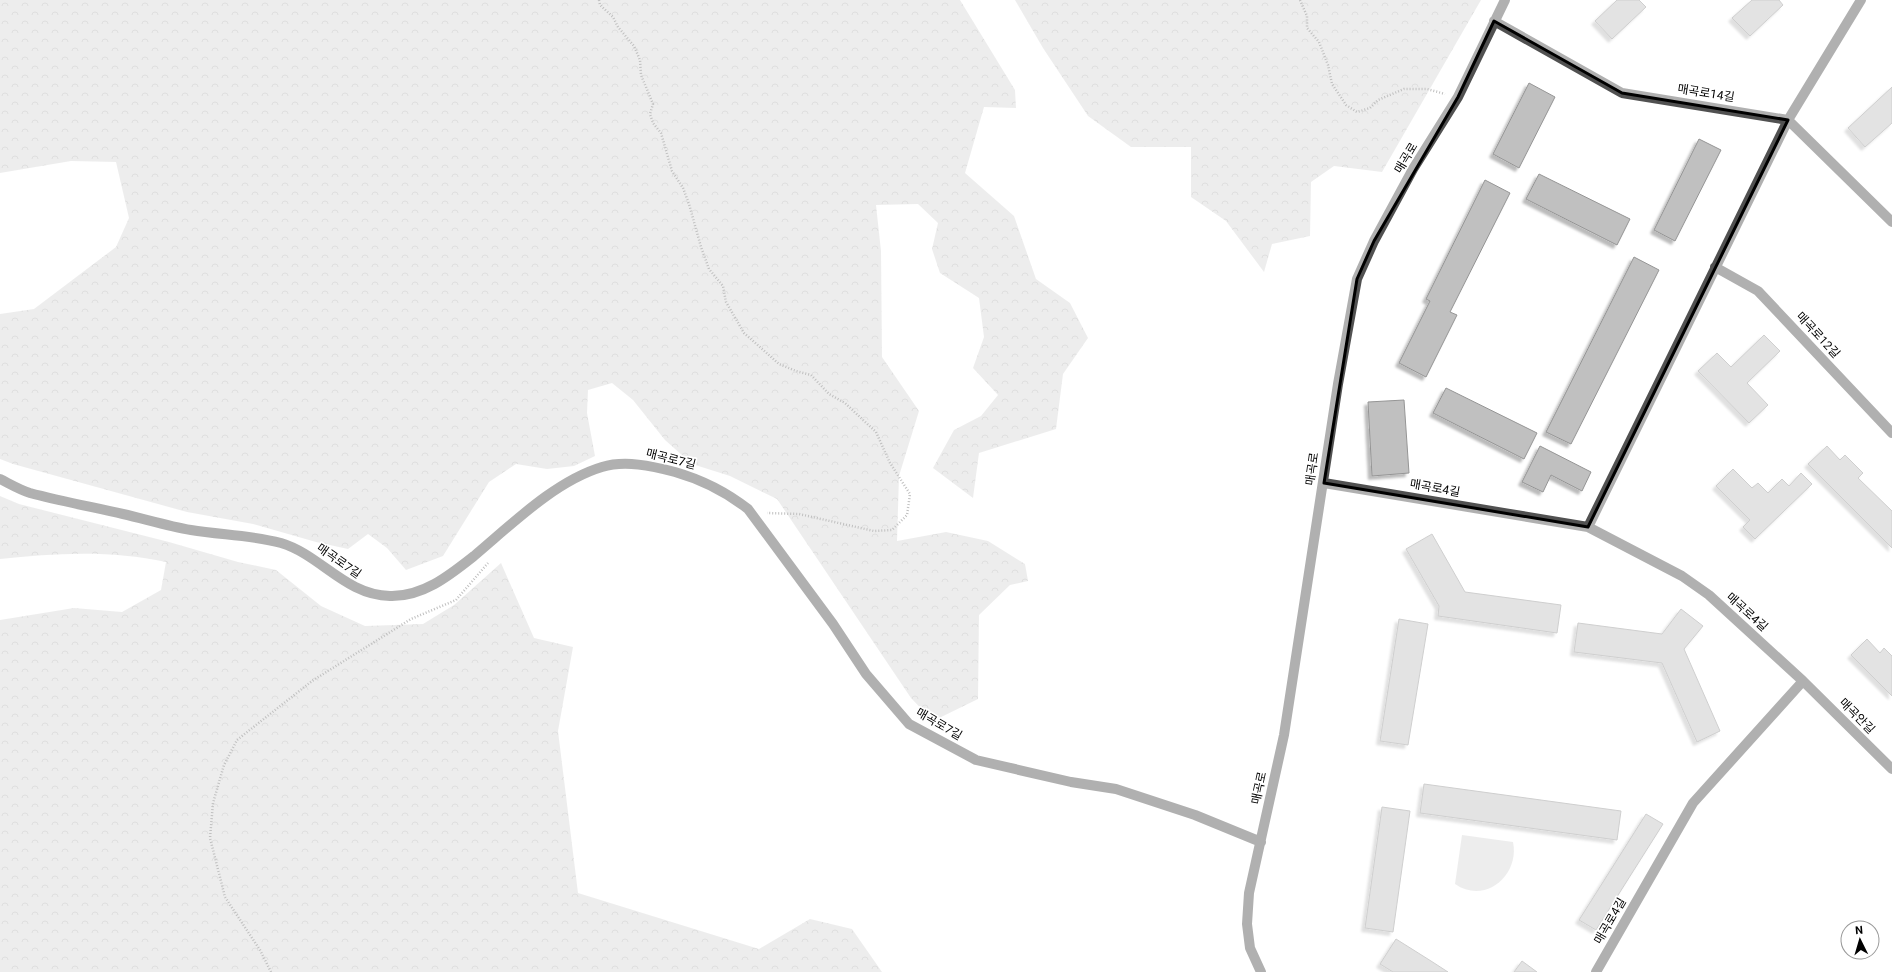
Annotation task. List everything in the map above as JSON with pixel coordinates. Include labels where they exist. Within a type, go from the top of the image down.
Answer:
[{"type":"street","name":"매곡로","points":[[1261,972],[1250,948],[1247,924],[1249,893],[1284,735],[1324,483],[1338,384],[1358,279],[1374,241],[1413,170],[1458,97],[1505,0]]},
{"type":"street","points":[[1588,527],[1788,120],[1861,0]]},
{"type":"street","name":"매곡로14길","points":[[1494,21],[1622,93],[1788,120]]},
{"type":"street","points":[[1788,120],[1892,222]]},
{"type":"street","name":"매곡로12길","points":[[1715,267],[1758,291],[1892,433]]},
{"type":"street","name":"매곡로7길","points":[[0,479],[29,492],[188,530],[263,538],[304,552],[359,591],[390,596],[413,593],[437,583],[480,551],[542,500],[574,478],[603,466],[629,463],[650,466],[700,480],[729,494],[751,513],[833,624],[866,674],[909,724],[976,760],[1071,782],[1116,789],[1195,815],[1261,842]]},
{"type":"street","name":"매곡로4길","points":[[1324,483],[1588,527],[1682,576],[1709,595],[1803,681],[1693,803],[1596,972]]},
{"type":"street","name":"매곡안길","points":[[1803,681],[1892,770]]},
{"type":"path","points":[[599,0],[600,5],[613,17],[618,27],[634,46],[640,60],[641,75],[654,104],[650,114],[653,123],[662,133],[672,171],[687,199],[700,247],[709,269],[723,286],[726,302],[744,333],[779,364],[811,375],[828,394],[845,403],[867,423],[876,432],[890,463],[910,494],[907,515],[892,530],[874,531],[798,514],[751,513]]},
{"type":"path","points":[[1300,0],[1307,16],[1307,28],[1319,42],[1328,65],[1332,84],[1346,105],[1357,112],[1370,108],[1378,100],[1404,89],[1427,89],[1458,97]]},
{"type":"path","points":[[271,972],[260,950],[225,897],[210,838],[213,803],[224,765],[237,740],[312,681],[411,620],[456,600],[489,562],[480,551]]},
{"type":"highlighted area","points":[[1494,21],[1622,93],[1788,120],[1588,527],[1324,483],[1357,279],[1374,241],[1458,97]]},
{"type":"green space","points":[[0,0],[960,0],[1015,90],[1016,108],[984,107],[965,173],[1014,216],[1036,279],[1070,303],[1088,338],[1063,374],[1056,429],[979,453],[973,498],[933,468],[954,430],[981,416],[998,395],[973,368],[984,337],[979,298],[940,273],[932,249],[938,223],[918,204],[876,205],[881,251],[882,357],[919,411],[899,476],[897,541],[946,532],[988,541],[1025,564],[1028,581],[1010,585],[979,615],[978,699],[933,721],[911,698],[777,499],[730,476],[692,464],[665,440],[633,400],[612,383],[588,390],[587,413],[595,456],[574,466],[547,469],[516,464],[489,482],[443,556],[406,570],[387,548],[368,534],[348,549],[316,542],[253,524],[187,512],[13,464],[0,459],[0,314],[34,309],[116,247],[129,218],[116,162],[71,161],[0,173]]},
{"type":"green space","points":[[1015,0],[1481,0],[1382,172],[1334,166],[1311,182],[1310,236],[1272,244],[1264,272],[1226,221],[1191,197],[1191,147],[1131,147],[1088,116],[1043,48]]},
{"type":"green space","points":[[0,496],[19,504],[169,542],[238,562],[276,570],[321,606],[365,626],[423,624],[454,605],[501,563],[534,638],[573,647],[558,731],[578,893],[759,949],[810,919],[852,929],[882,972],[0,972],[0,620],[74,608],[122,612],[161,590],[166,562],[146,558],[104,554],[62,554],[0,559]]},
{"type":"green space","points":[[1462,835],[1513,842],[1514,854],[1511,865],[1506,875],[1498,883],[1488,889],[1478,891],[1466,890],[1455,884]]},
{"type":"building","points":[[1617,0],[1639,0],[1646,7],[1612,39],[1595,21]]},
{"type":"building","points":[[1752,0],[1779,0],[1783,5],[1750,36],[1732,18]]},
{"type":"building","points":[[1529,83],[1555,97],[1519,168],[1493,154]]},
{"type":"building","points":[[1892,87],[1892,123],[1865,147],[1848,128]]},
{"type":"building","points":[[1699,139],[1721,150],[1675,241],[1654,230]]},
{"type":"building","points":[[1539,174],[1630,219],[1617,245],[1526,199]]},
{"type":"building","points":[[1485,180],[1510,193],[1450,312],[1457,315],[1426,377],[1399,363],[1430,301],[1426,299]]},
{"type":"building","points":[[1634,257],[1659,270],[1571,444],[1546,432]]},
{"type":"building","points":[[1764,335],[1780,351],[1747,383],[1768,405],[1749,423],[1698,371],[1717,353],[1731,367]]},
{"type":"building","points":[[1446,388],[1537,433],[1524,459],[1433,413]]},
{"type":"building","points":[[1404,400],[1409,473],[1372,476],[1368,402]]},
{"type":"building","points":[[1540,446],[1591,472],[1582,491],[1551,475],[1543,492],[1522,482]]},
{"type":"building","points":[[1827,446],[1840,460],[1845,455],[1863,473],[1858,478],[1892,511],[1892,548],[1808,464]]},
{"type":"building","points":[[1733,469],[1752,488],[1758,483],[1768,493],[1782,479],[1789,486],[1801,473],[1812,484],[1755,539],[1743,527],[1750,520],[1716,486]]},
{"type":"building","points":[[1432,534],[1465,592],[1561,605],[1557,633],[1438,616],[1439,606],[1406,549]]},
{"type":"building","points":[[1681,609],[1703,626],[1684,649],[1720,731],[1697,742],[1662,663],[1574,652],[1578,623],[1662,634]]},
{"type":"building","points":[[1399,619],[1428,624],[1408,745],[1380,741]]},
{"type":"building","points":[[1867,639],[1880,653],[1884,648],[1892,656],[1892,696],[1851,655]]},
{"type":"building","points":[[1424,784],[1621,811],[1617,840],[1420,813]]},
{"type":"building","points":[[1382,807],[1410,811],[1393,932],[1365,928]]},
{"type":"building","points":[[1646,814],[1663,824],[1596,930],[1579,920]]},
{"type":"building","points":[[1396,939],[1448,972],[1393,972],[1380,964]]},
{"type":"building","points":[[1522,961],[1537,972],[1514,972]]}]
